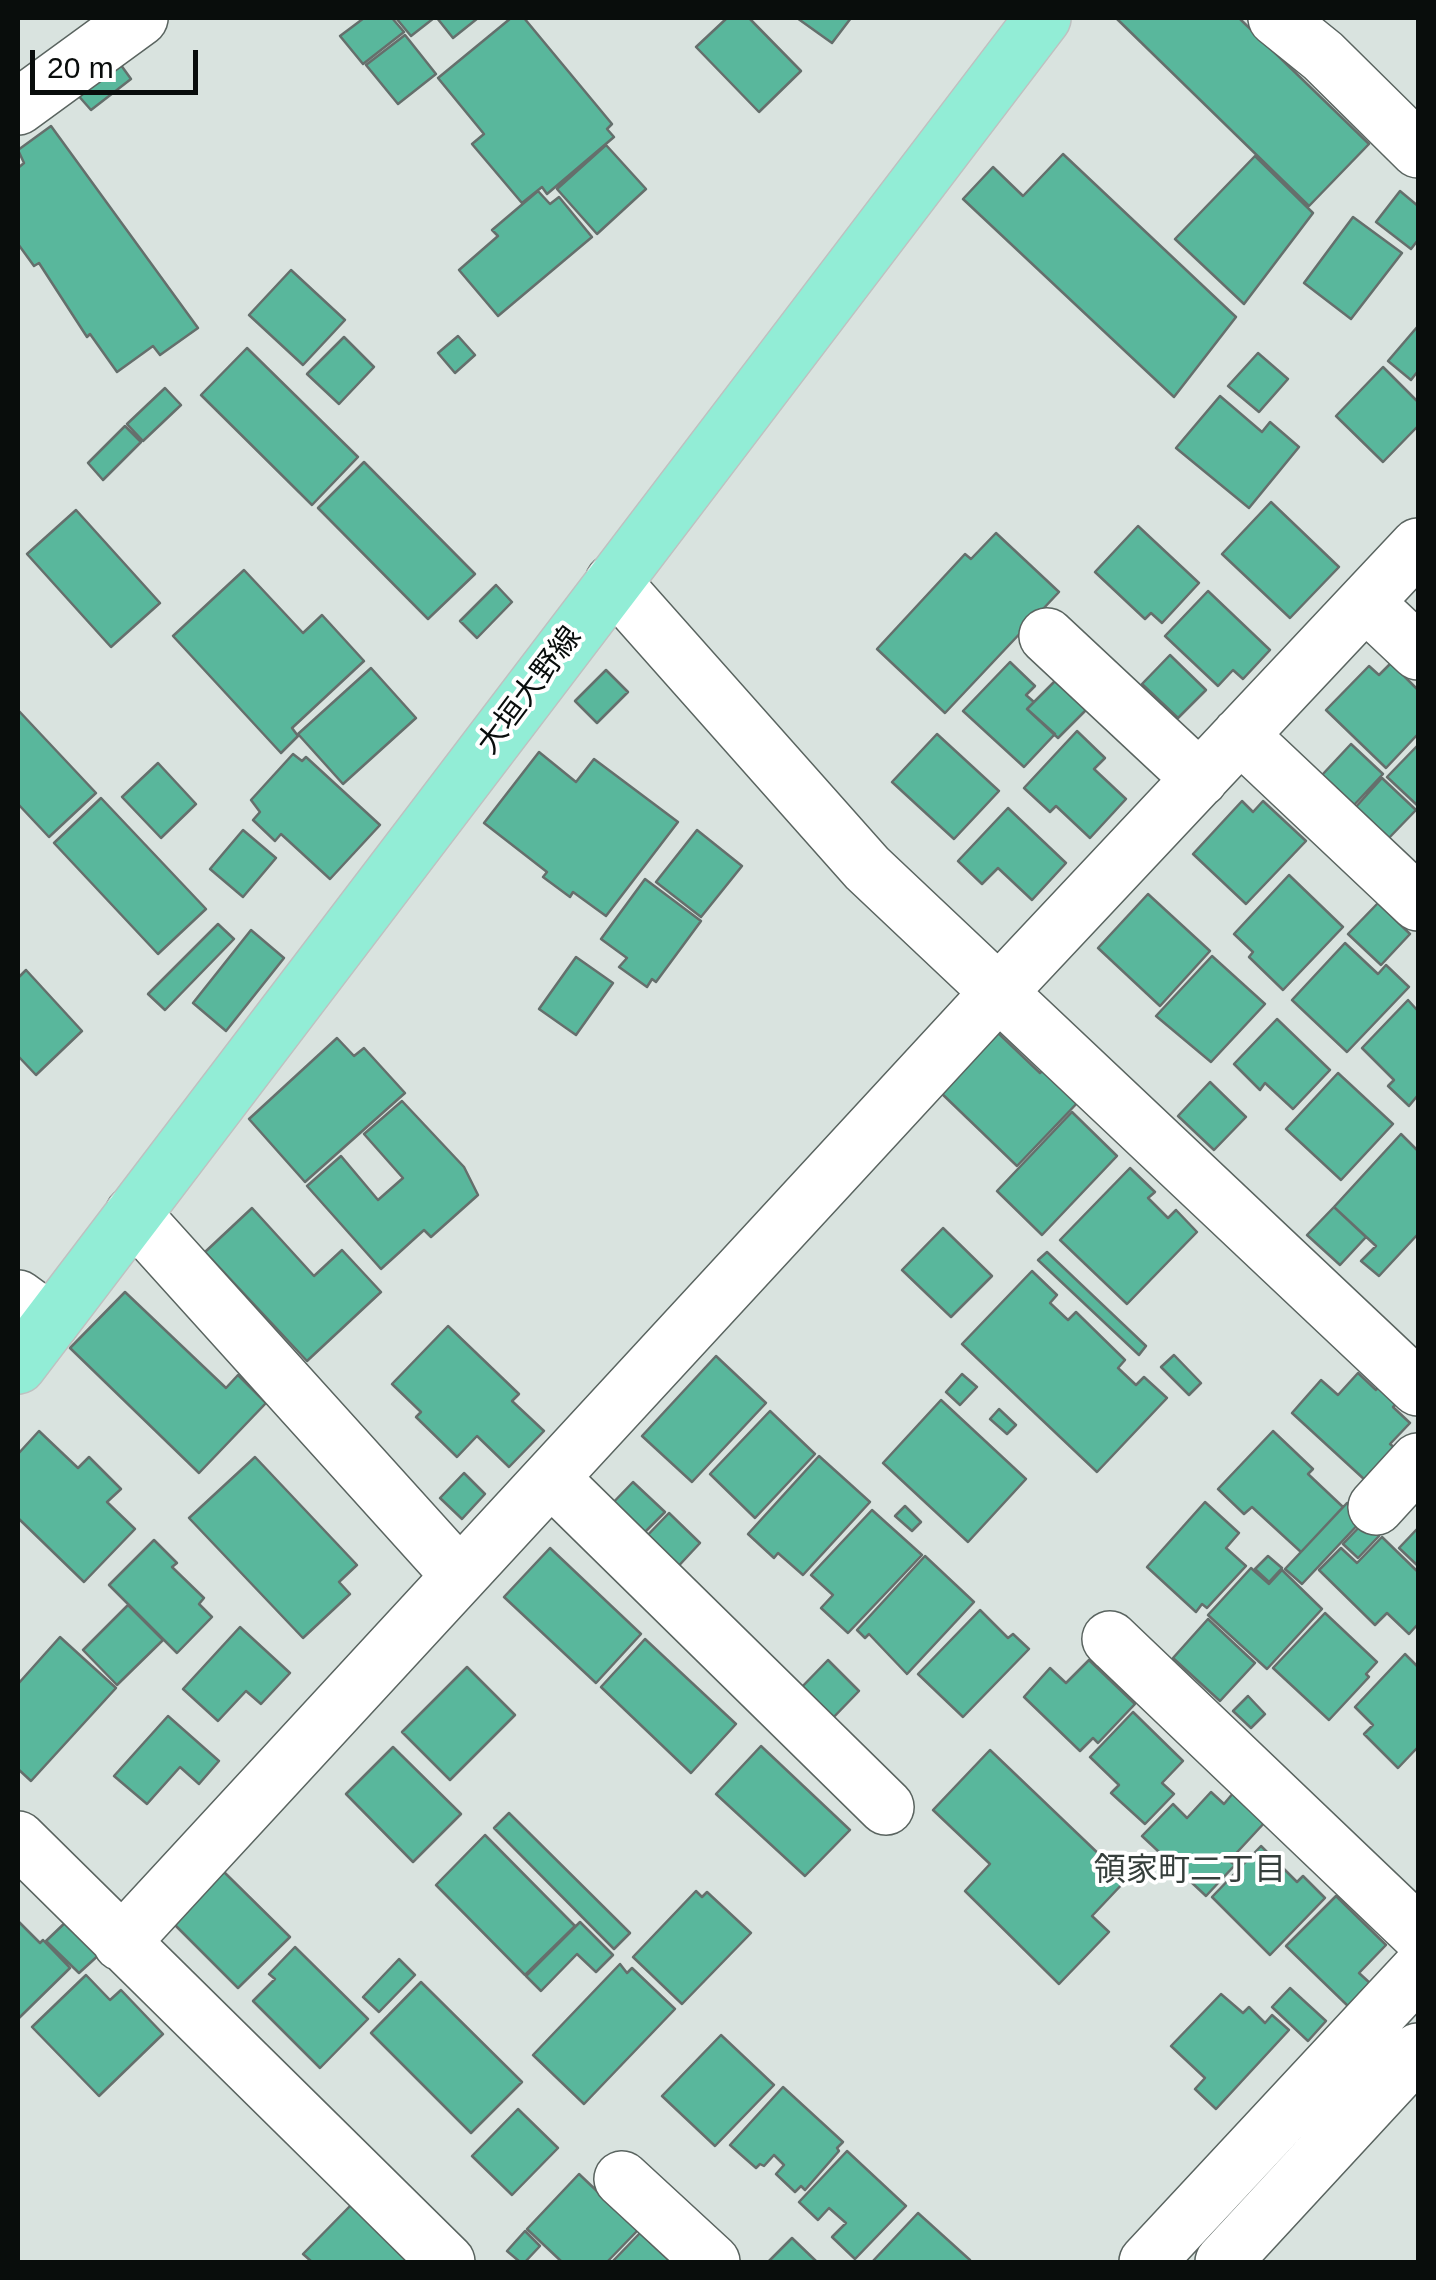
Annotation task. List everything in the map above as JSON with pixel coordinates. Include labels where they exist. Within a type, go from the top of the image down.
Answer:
[{"type":"main road","name":"大垣大野線","points":[[18,1366],[34,1310],[133,1214],[1043,18]]},
{"type":"street","points":[[18,107],[140,18]]},
{"type":"street","points":[[1276,18],[1323,56],[1418,150]]},
{"type":"street","points":[[121,1943],[998,993],[1418,546]]},
{"type":"street","points":[[613,582],[868,868],[1418,1388]]},
{"type":"street","points":[[1366,603],[1418,652]]},
{"type":"street","points":[[1047,636],[1200,779]]},
{"type":"street","points":[[1240,735],[1418,903]]},
{"type":"street","points":[[133,1214],[460,1576]]},
{"type":"street","points":[[1376,1508],[1418,1461]]},
{"type":"street","points":[[551,1478],[886,1807]]},
{"type":"street","points":[[1116,1645],[1110,1639],[1418,1933]]},
{"type":"street","points":[[18,1839],[447,2262]]},
{"type":"street","points":[[1146,2262],[1418,1971]]},
{"type":"street","points":[[1223,2262],[1418,2051]]},
{"type":"street","points":[[622,2179],[712,2262]]},
{"type":"building","points":[[364,18],[392,18],[404,32],[363,64],[340,36]]},
{"type":"building","points":[[396,18],[434,18],[411,36]]},
{"type":"building","points":[[437,18],[478,18],[453,38]]},
{"type":"building","points":[[511,18],[524,18],[612,124],[607,129],[614,137],[547,194],[542,187],[522,203],[472,144],[484,134],[438,78]]},
{"type":"building","points":[[727,18],[749,18],[801,71],[759,112],[696,47]]},
{"type":"building","points":[[797,18],[851,18],[832,43]]},
{"type":"building","points":[[1116,18],[1239,18],[1369,144],[1309,206]]},
{"type":"building","points":[[405,35],[436,74],[398,104],[366,65]]},
{"type":"building","points":[[118,61],[131,79],[91,110],[76,93]]},
{"type":"building","points":[[51,126],[198,328],[160,355],[153,346],[117,372],[90,334],[87,337],[39,263],[34,266],[18,244],[18,168],[24,163],[18,150]]},
{"type":"building","points":[[606,145],[646,189],[597,234],[557,189]]},
{"type":"building","points":[[1063,154],[1236,317],[1174,397],[963,199],[993,167],[1023,196]]},
{"type":"building","points":[[1255,156],[1313,213],[1244,304],[1175,239]]},
{"type":"building","points":[[538,191],[550,204],[559,197],[592,237],[498,316],[459,270],[498,236],[492,230]]},
{"type":"building","points":[[1400,191],[1418,206],[1418,240],[1411,249],[1376,222]]},
{"type":"building","points":[[1353,217],[1402,253],[1351,319],[1304,283]]},
{"type":"building","points":[[291,270],[345,320],[303,365],[249,315]]},
{"type":"building","points":[[1418,326],[1418,371],[1411,380],[1388,361]]},
{"type":"building","points":[[458,336],[475,355],[455,373],[438,353]]},
{"type":"building","points":[[344,337],[374,367],[339,404],[307,374]]},
{"type":"building","points":[[247,348],[358,457],[312,505],[201,395]]},
{"type":"building","points":[[1258,353],[1288,379],[1259,412],[1228,386]]},
{"type":"building","points":[[1383,367],[1418,402],[1418,426],[1383,462],[1336,416]]},
{"type":"building","points":[[165,388],[181,405],[143,441],[127,424]]},
{"type":"building","points":[[1220,396],[1262,432],[1270,422],[1299,447],[1249,508],[1176,448]]},
{"type":"building","points":[[125,426],[141,442],[103,480],[88,463]]},
{"type":"building","points":[[364,462],[475,574],[428,619],[318,508]]},
{"type":"building","points":[[1271,502],[1339,567],[1290,618],[1222,554]]},
{"type":"building","points":[[76,510],[160,603],[111,647],[27,554]]},
{"type":"building","points":[[1138,526],[1199,583],[1162,623],[1151,613],[1145,619],[1095,572]]},
{"type":"building","points":[[996,533],[1059,592],[945,713],[877,649],[965,554],[971,559]]},
{"type":"building","points":[[244,570],[303,633],[322,615],[364,661],[292,728],[298,736],[281,753],[173,636]]},
{"type":"building","points":[[496,585],[512,602],[477,638],[460,621]]},
{"type":"building","points":[[1208,591],[1270,650],[1243,679],[1233,670],[1218,686],[1165,636]]},
{"type":"building","points":[[1170,655],[1206,690],[1178,718],[1142,684]]},
{"type":"building","points":[[1010,662],[1035,686],[1026,695],[1034,702],[1027,709],[1055,734],[1024,767],[963,711]]},
{"type":"building","points":[[1391,663],[1418,690],[1418,734],[1386,768],[1326,710],[1369,666],[1379,675]]},
{"type":"building","points":[[371,668],[416,718],[343,784],[298,734]]},
{"type":"building","points":[[606,670],[628,692],[597,723],[575,701]]},
{"type":"building","points":[[1057,679],[1088,708],[1058,738],[1027,709]]},
{"type":"building","points":[[18,710],[96,793],[49,837],[18,804]]},
{"type":"building","points":[[1077,731],[1105,758],[1094,769],[1126,799],[1090,838],[1056,806],[1050,812],[1024,788]]},
{"type":"building","points":[[937,734],[999,791],[954,839],[892,782]]},
{"type":"building","points":[[1351,744],[1383,774],[1354,805],[1322,775]]},
{"type":"building","points":[[1418,745],[1418,806],[1387,777]]},
{"type":"building","points":[[539,752],[576,782],[594,759],[678,822],[606,916],[573,892],[570,897],[543,877],[547,872],[484,823]]},
{"type":"building","points":[[293,754],[302,761],[306,757],[380,825],[330,879],[281,834],[275,841],[253,820],[260,812],[251,800]]},
{"type":"building","points":[[158,763],[196,804],[161,838],[122,797]]},
{"type":"building","points":[[1382,778],[1416,810],[1387,840],[1354,809]]},
{"type":"building","points":[[101,798],[206,909],[158,954],[54,843]]},
{"type":"building","points":[[1242,801],[1253,812],[1263,801],[1306,841],[1246,904],[1193,854]]},
{"type":"building","points":[[1008,808],[1066,863],[1032,900],[998,868],[982,884],[958,861]]},
{"type":"building","points":[[243,830],[276,858],[243,897],[210,869]]},
{"type":"building","points":[[697,830],[742,866],[701,917],[656,882]]},
{"type":"building","points":[[1289,875],[1343,927],[1283,990],[1249,957],[1253,952],[1234,934]]},
{"type":"building","points":[[645,879],[701,921],[656,982],[652,979],[647,987],[619,967],[627,958],[601,939]]},
{"type":"building","points":[[1148,894],[1210,951],[1160,1006],[1098,948]]},
{"type":"building","points":[[1378,903],[1410,934],[1381,965],[1348,934]]},
{"type":"building","points":[[218,924],[234,939],[165,1010],[148,994]]},
{"type":"building","points":[[251,930],[284,958],[226,1031],[193,1003]]},
{"type":"building","points":[[1345,943],[1378,974],[1386,965],[1409,987],[1347,1052],[1292,1000]]},
{"type":"building","points":[[1212,956],[1265,1004],[1211,1062],[1156,1016]]},
{"type":"building","points":[[576,957],[613,983],[576,1035],[539,1009]]},
{"type":"building","points":[[26,970],[82,1031],[36,1075],[18,1056],[18,978]]},
{"type":"building","points":[[1408,1000],[1418,1011],[1418,1095],[1409,1106],[1388,1086],[1394,1080],[1362,1048]]},
{"type":"building","points":[[1277,1019],[1330,1070],[1293,1109],[1265,1083],[1260,1090],[1234,1064]]},
{"type":"building","points":[[995,1030],[1040,1073],[1047,1067],[1081,1099],[1017,1166],[938,1090]]},
{"type":"building","points":[[337,1038],[354,1056],[364,1048],[405,1093],[305,1182],[249,1119]]},
{"type":"building","points":[[1338,1073],[1393,1124],[1341,1180],[1286,1129]]},
{"type":"building","points":[[1210,1082],[1246,1117],[1214,1150],[1178,1116]]},
{"type":"building","points":[[402,1101],[464,1167],[478,1195],[431,1237],[424,1230],[381,1269],[307,1186],[341,1156],[378,1200],[403,1178],[364,1134]]},
{"type":"building","points":[[1072,1112],[1117,1156],[1042,1235],[997,1191]]},
{"type":"building","points":[[1401,1134],[1418,1151],[1418,1234],[1379,1276],[1361,1261],[1376,1246],[1334,1207]]},
{"type":"building","points":[[1130,1168],[1155,1192],[1148,1198],[1168,1218],[1176,1210],[1197,1232],[1127,1304],[1060,1240]]},
{"type":"building","points":[[1334,1207],[1366,1237],[1340,1265],[1307,1235]]},
{"type":"building","points":[[252,1208],[314,1276],[342,1250],[381,1292],[307,1361],[205,1252]]},
{"type":"building","points":[[943,1228],[992,1276],[951,1317],[902,1270]]},
{"type":"building","points":[[1047,1252],[1146,1346],[1139,1355],[1038,1260]]},
{"type":"building","points":[[1032,1271],[1057,1295],[1050,1303],[1068,1320],[1076,1312],[1125,1360],[1118,1368],[1136,1385],[1144,1377],[1167,1398],[1097,1472],[962,1344]]},
{"type":"building","points":[[125,1292],[226,1388],[238,1375],[266,1403],[199,1473],[70,1348]]},
{"type":"building","points":[[448,1326],[519,1394],[512,1401],[544,1431],[509,1467],[477,1436],[457,1457],[416,1417],[421,1412],[392,1384]]},
{"type":"building","points":[[1174,1355],[1201,1383],[1189,1395],[1161,1367]]},
{"type":"building","points":[[716,1356],[766,1403],[692,1482],[642,1436]]},
{"type":"building","points":[[1358,1373],[1376,1390],[1381,1383],[1400,1400],[1393,1407],[1410,1423],[1390,1444],[1395,1448],[1365,1480],[1292,1413],[1321,1380],[1338,1395]]},
{"type":"building","points":[[962,1374],[977,1387],[960,1405],[946,1392]]},
{"type":"building","points":[[941,1400],[1026,1479],[968,1542],[883,1463]]},
{"type":"building","points":[[999,1409],[1016,1425],[1007,1434],[990,1419]]},
{"type":"building","points":[[770,1411],[815,1454],[755,1518],[710,1474]]},
{"type":"building","points":[[39,1431],[78,1468],[89,1457],[121,1489],[107,1502],[135,1529],[84,1582],[18,1518],[18,1454]]},
{"type":"building","points":[[1273,1431],[1313,1469],[1308,1474],[1343,1507],[1301,1552],[1252,1507],[1244,1514],[1218,1489]]},
{"type":"building","points":[[819,1456],[870,1502],[803,1575],[778,1553],[774,1558],[748,1534]]},
{"type":"building","points":[[255,1457],[357,1565],[339,1582],[350,1594],[303,1638],[189,1518]]},
{"type":"building","points":[[464,1473],[485,1494],[462,1519],[440,1498]]},
{"type":"building","points":[[633,1482],[665,1512],[637,1540],[605,1511]]},
{"type":"building","points":[[1205,1502],[1239,1533],[1226,1548],[1246,1566],[1207,1608],[1202,1604],[1196,1612],[1147,1567]]},
{"type":"building","points":[[1347,1503],[1364,1518],[1302,1584],[1285,1569]]},
{"type":"building","points":[[905,1506],[921,1522],[912,1531],[895,1516]]},
{"type":"building","points":[[872,1510],[922,1555],[848,1633],[821,1608],[833,1595],[811,1575]]},
{"type":"building","points":[[669,1513],[700,1543],[672,1573],[640,1543]]},
{"type":"building","points":[[1364,1522],[1379,1536],[1358,1558],[1343,1544]]},
{"type":"building","points":[[1418,1528],[1418,1566],[1399,1548]]},
{"type":"building","points":[[1382,1537],[1418,1572],[1418,1624],[1409,1634],[1387,1613],[1375,1625],[1319,1570],[1341,1548],[1357,1563]]},
{"type":"building","points":[[154,1540],[177,1563],[172,1567],[204,1598],[199,1604],[212,1617],[177,1653],[109,1585]]},
{"type":"building","points":[[550,1548],[641,1634],[596,1683],[504,1597]]},
{"type":"building","points":[[925,1556],[974,1602],[907,1674],[869,1634],[865,1638],[857,1630]]},
{"type":"building","points":[[1268,1556],[1282,1568],[1269,1582],[1255,1569]]},
{"type":"building","points":[[1251,1568],[1269,1584],[1282,1570],[1322,1609],[1267,1669],[1208,1615]]},
{"type":"building","points":[[128,1605],[163,1640],[117,1685],[83,1650]]},
{"type":"building","points":[[980,1610],[1008,1638],[1013,1634],[1029,1649],[963,1717],[918,1674]]},
{"type":"building","points":[[1325,1613],[1377,1662],[1366,1674],[1369,1677],[1329,1720],[1273,1668]]},
{"type":"building","points":[[1208,1619],[1255,1663],[1220,1701],[1173,1658]]},
{"type":"building","points":[[240,1627],[290,1673],[261,1704],[246,1691],[218,1721],[183,1689]]},
{"type":"building","points":[[60,1637],[116,1688],[31,1781],[18,1769],[18,1684]]},
{"type":"building","points":[[645,1639],[736,1724],[691,1773],[601,1687]]},
{"type":"building","points":[[1405,1654],[1418,1667],[1418,1747],[1398,1768],[1364,1734],[1373,1725],[1355,1707]]},
{"type":"building","points":[[828,1660],[859,1691],[829,1722],[797,1692]]},
{"type":"building","points":[[1089,1660],[1135,1704],[1098,1743],[1093,1738],[1080,1751],[1024,1697],[1050,1668],[1066,1683]]},
{"type":"building","points":[[467,1667],[515,1715],[450,1780],[402,1732]]},
{"type":"building","points":[[1248,1696],[1265,1714],[1251,1728],[1233,1711]]},
{"type":"building","points":[[1133,1712],[1183,1761],[1162,1783],[1174,1794],[1145,1824],[1111,1793],[1119,1785],[1090,1757]]},
{"type":"building","points":[[168,1716],[219,1761],[199,1784],[180,1767],[147,1804],[114,1776]]},
{"type":"building","points":[[761,1746],[850,1830],[805,1876],[716,1794]]},
{"type":"building","points":[[393,1747],[461,1814],[413,1862],[346,1794]]},
{"type":"building","points":[[990,1750],[1126,1880],[1092,1916],[1109,1932],[1059,1984],[965,1891],[990,1864],[933,1810]]},
{"type":"building","points":[[1211,1792],[1224,1804],[1234,1792],[1266,1821],[1229,1861],[1235,1865],[1206,1896],[1142,1836],[1173,1804],[1187,1818]]},
{"type":"building","points":[[509,1813],[630,1933],[614,1949],[494,1828]]},
{"type":"building","points":[[485,1835],[575,1926],[525,1975],[436,1885]]},
{"type":"building","points":[[1261,1846],[1297,1882],[1303,1876],[1325,1898],[1270,1955],[1212,1897]]},
{"type":"building","points":[[223,1871],[290,1937],[238,1988],[172,1922]]},
{"type":"building","points":[[696,1891],[702,1897],[707,1892],[751,1933],[682,2004],[633,1957]]},
{"type":"building","points":[[1336,1896],[1386,1945],[1359,1973],[1371,1984],[1349,2007],[1286,1946]]},
{"type":"building","points":[[70,1918],[102,1952],[79,1973],[46,1941]]},
{"type":"building","points":[[18,1921],[70,1968],[18,2019]]},
{"type":"building","points":[[580,1922],[613,1955],[596,1972],[577,1954],[541,1991],[526,1976]]},
{"type":"building","points":[[295,1947],[368,2019],[320,2068],[253,2001],[275,1979],[269,1974]]},
{"type":"building","points":[[399,1959],[415,1975],[379,2012],[363,1997]]},
{"type":"building","points":[[620,1964],[627,1973],[632,1968],[675,2009],[584,2104],[533,2055]]},
{"type":"building","points":[[86,1975],[110,2000],[121,1990],[163,2034],[99,2096],[32,2027]]},
{"type":"building","points":[[421,1982],[522,2082],[471,2133],[371,2033]]},
{"type":"building","points":[[1290,1988],[1326,2021],[1308,2041],[1272,2007]]},
{"type":"building","points":[[1221,1994],[1243,2013],[1249,2007],[1265,2023],[1272,2015],[1289,2030],[1216,2109],[1195,2089],[1205,2078],[1171,2046]]},
{"type":"building","points":[[721,2035],[774,2085],[715,2146],[662,2096]]},
{"type":"building","points":[[783,2087],[843,2142],[805,2190],[801,2186],[795,2192],[776,2174],[784,2165],[774,2155],[764,2166],[756,2168],[730,2145]]},
{"type":"building","points":[[518,2109],[558,2148],[512,2195],[472,2156]]},
{"type":"building","points":[[847,2151],[906,2206],[855,2259],[832,2237],[846,2223],[829,2208],[818,2220],[799,2202]]},
{"type":"building","points":[[579,2174],[638,2230],[607,2262],[562,2262],[527,2229]]},
{"type":"building","points":[[351,2205],[410,2262],[312,2262],[303,2254]]},
{"type":"building","points":[[918,2213],[970,2260],[872,2262]]},
{"type":"building","points":[[525,2231],[540,2246],[525,2262],[520,2262],[507,2251]]},
{"type":"building","points":[[640,2233],[671,2262],[612,2262]]},
{"type":"building","points":[[792,2238],[817,2262],[768,2262]]},
{"type":"district","name":"領家町二丁目","points":[[1190,1871]]}]
